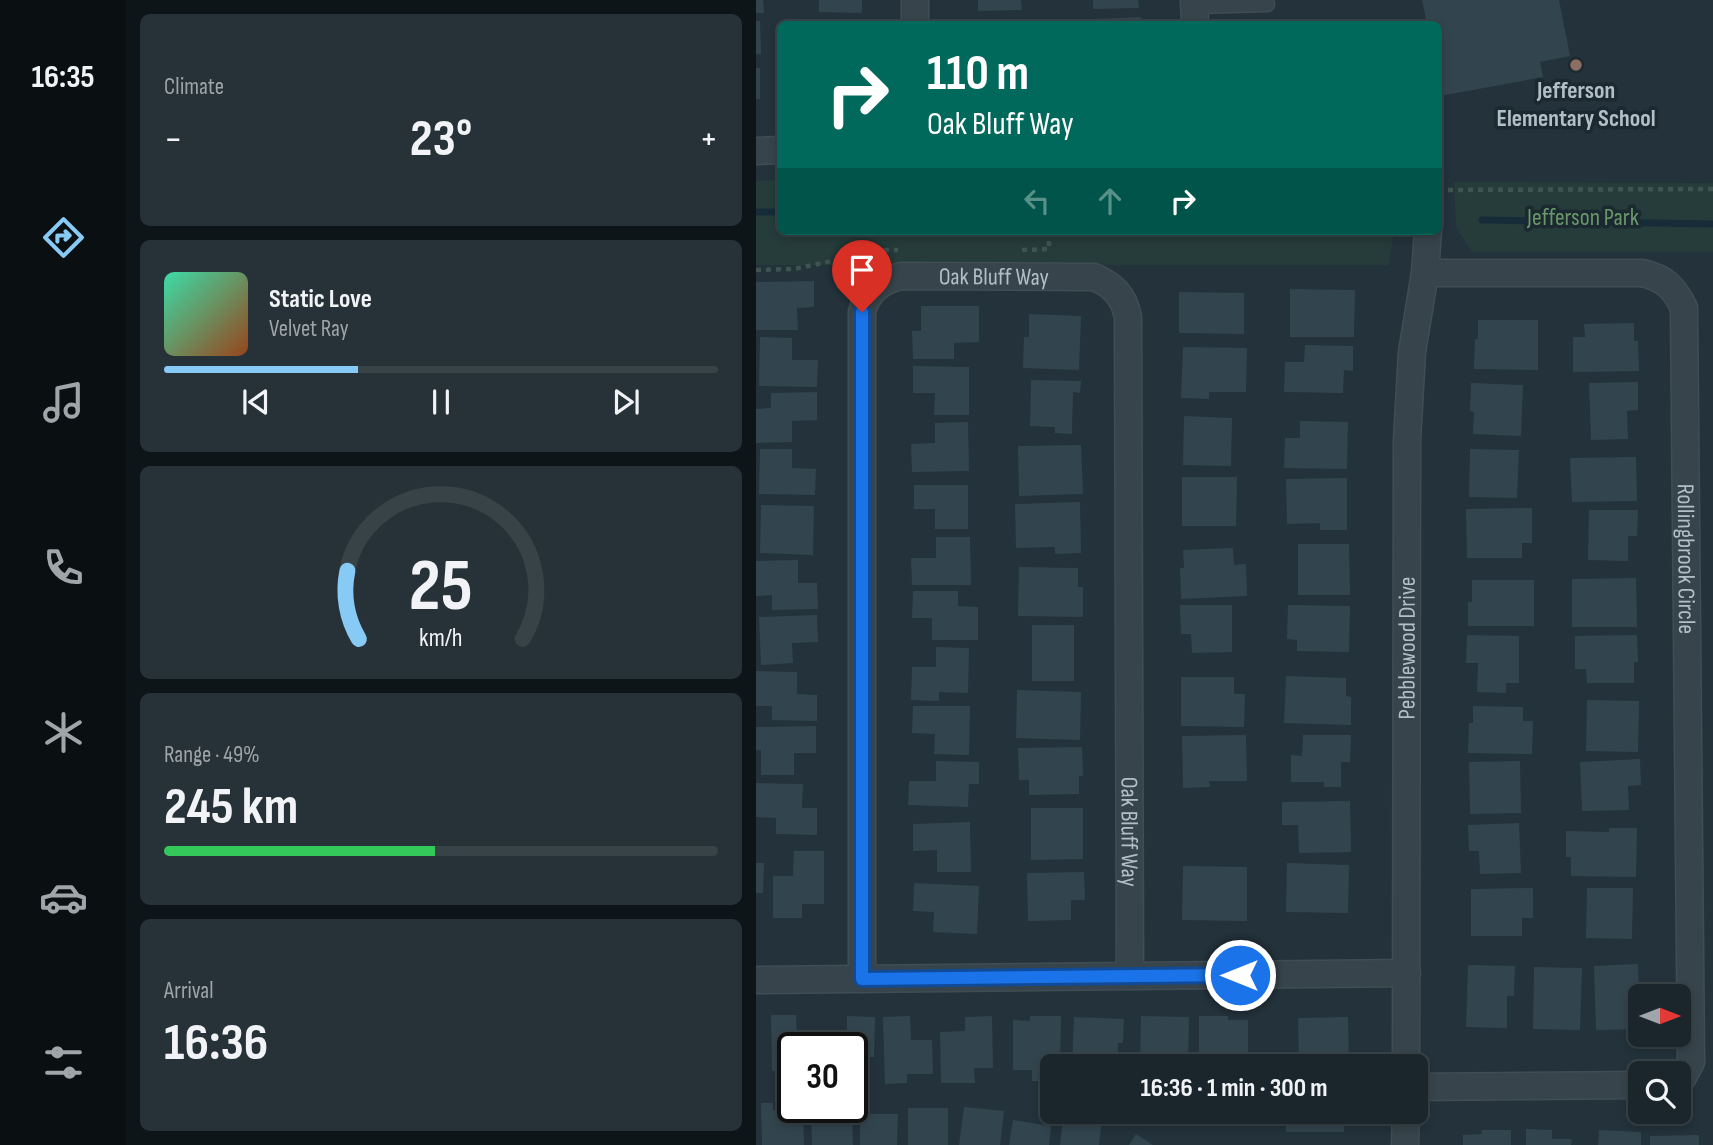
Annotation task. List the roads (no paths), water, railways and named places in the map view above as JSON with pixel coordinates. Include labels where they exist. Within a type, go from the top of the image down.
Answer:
[{"type":"street","points":[[915,0],[915,21]]},
{"type":"street","points":[[756,151],[777,150]]},
{"type":"street","name":"Pebblewood Drive","points":[[1406,1054],[1407,440],[1412,352],[1425,273],[1428,235]]},
{"type":"street","name":"Rollingbrook Circle","points":[[1425,273],[1642,273],[1671,285],[1684,308],[1691,1061]]},
{"type":"street","name":"Oak Bluff Way","points":[[862,979],[862,312],[873,290],[885,280],[901,276],[1094,277],[1108,283],[1118,292],[1126,306],[1129,331],[1130,976]]},
{"type":"street","points":[[756,980],[1407,974]]},
{"type":"street","points":[[1428,1087],[1628,1085]]},
{"type":"street","points":[[1405,1145],[1406,1124]]},
{"type":"lane","points":[[1194,10],[1267,4]]},
{"type":"waterway","points":[[756,212],[777,212]]},
{"type":"waterway","points":[[1482,220],[1713,224]]},
{"type":"place","name":"Jefferson Elementary School","points":[[1576,65]]},
{"type":"park label","name":"Jefferson Park","points":[[1583,217]]}]
